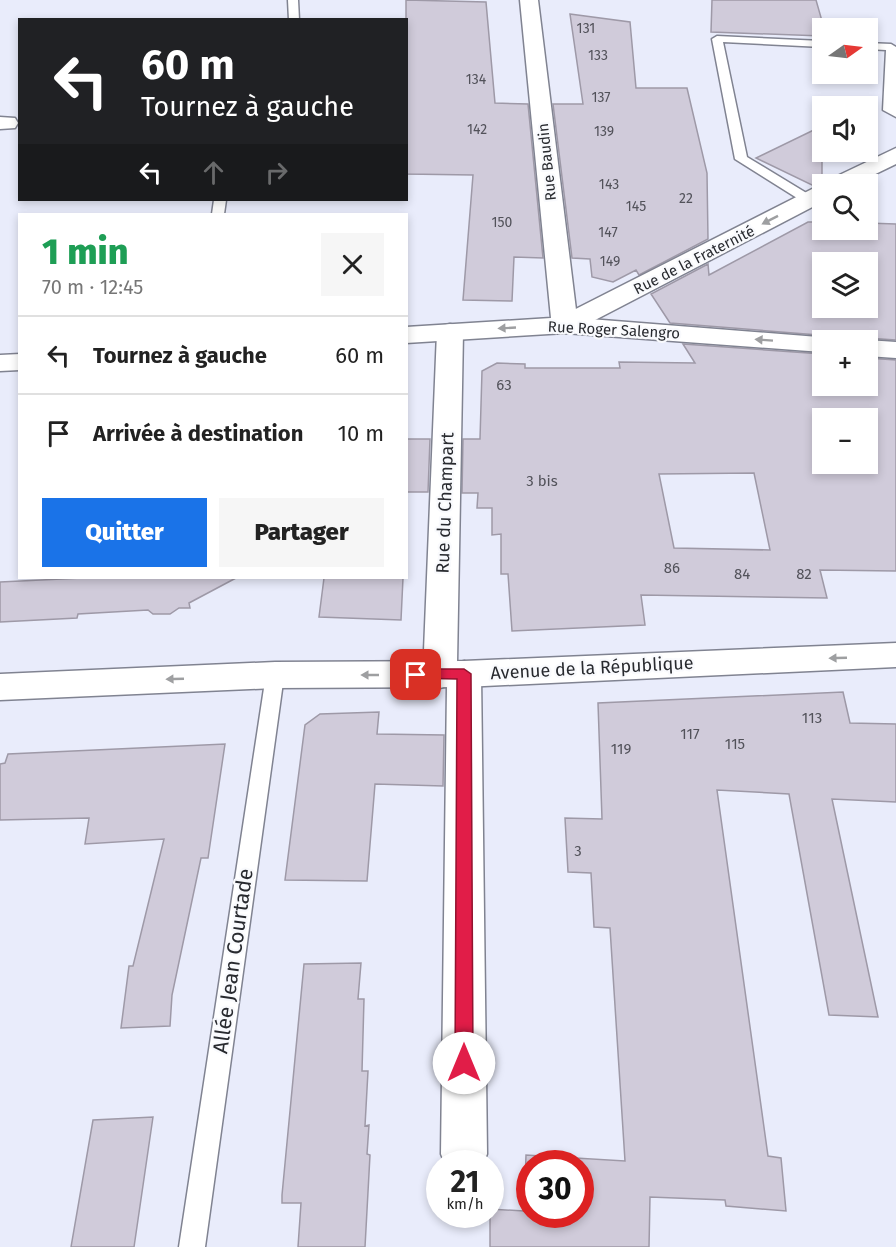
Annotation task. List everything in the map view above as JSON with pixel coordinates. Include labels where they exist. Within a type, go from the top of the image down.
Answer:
[{"type":"street","name":"Rue Baudin","points":[[529,0],[565,325]]},
{"type":"street","points":[[857,174],[896,154]]},
{"type":"street","name":"Rue de la Fraternité","points":[[565,325],[812,198]]},
{"type":"street","name":"Rue Roger Salengro","points":[[408,335],[565,325],[812,343]]},
{"type":"street","name":"Rue du Champart","points":[[450,332],[452,674],[464,1150]]},
{"type":"street","points":[[878,349],[896,350]]},
{"type":"street","points":[[0,363],[18,362]]},
{"type":"street","name":"Avenue de la République","points":[[0,687],[275,675],[452,674],[896,655]]},
{"type":"lane","points":[[293,0],[294,18]]},
{"type":"lane","points":[[812,44],[717,39],[741,159],[812,194]]},
{"type":"lane","points":[[878,47],[891,48],[890,110],[896,114]]},
{"type":"lane","name":"Allée Jean Courtade","points":[[192,1247],[275,675]]},
{"type":"building","points":[[406,0],[486,2],[495,103],[528,104],[543,258],[514,257],[512,301],[463,300],[473,175],[408,174],[408,18],[406,18]]},
{"type":"building","points":[[712,0],[816,0],[821,18],[812,18],[812,36],[711,32]]},
{"type":"building","points":[[570,14],[630,22],[636,88],[687,88],[707,173],[708,239],[639,275],[636,270],[613,282],[592,277],[590,259],[572,258],[553,104],[583,104]]},
{"type":"building","points":[[812,131],[812,162],[822,162],[822,174],[812,174],[812,185],[756,158]]},
{"type":"building","points":[[808,222],[812,222],[812,240],[878,240],[878,223],[896,224],[896,340],[878,339],[878,330],[812,330],[812,334],[670,323],[651,294],[708,264],[709,275]]},
{"type":"building","points":[[683,344],[812,353],[812,396],[878,396],[878,359],[896,360],[896,571],[820,570],[827,598],[641,595],[645,625],[512,631],[508,574],[501,574],[501,534],[492,535],[492,508],[477,508],[478,493],[462,493],[463,439],[480,439],[482,371],[497,363],[525,364],[525,368],[620,368],[619,362],[695,363]],"holes":[[[754,473],[770,550],[674,548],[659,474]]]},
{"type":"building","points":[[408,439],[430,439],[428,492],[408,492]]},
{"type":"building","points":[[62,579],[234,579],[189,603],[190,608],[179,608],[170,614],[153,614],[148,610],[78,614],[77,618],[0,622],[0,582]]},
{"type":"building","points":[[324,579],[403,579],[401,620],[319,617]]},
{"type":"building","points":[[843,692],[850,723],[896,724],[896,802],[832,799],[878,1017],[829,1015],[789,794],[717,790],[768,1156],[781,1158],[786,1211],[726,1206],[725,1200],[650,1197],[649,1247],[490,1247],[490,1228],[504,1228],[504,1210],[516,1211],[516,1228],[594,1228],[594,1159],[625,1161],[610,928],[594,927],[591,873],[568,872],[565,818],[602,819],[598,703]]},
{"type":"building","points":[[379,712],[377,734],[444,735],[443,786],[375,784],[367,881],[285,880],[305,725],[320,714]]},
{"type":"building","points":[[225,744],[208,858],[201,858],[172,995],[170,1026],[121,1028],[129,966],[133,966],[164,839],[85,844],[89,818],[0,820],[0,764],[5,763],[8,754]]},
{"type":"building","points":[[361,963],[358,999],[364,999],[362,1071],[368,1071],[365,1126],[369,1125],[367,1154],[370,1155],[365,1247],[298,1247],[301,1203],[282,1203],[282,1195],[304,964]]},
{"type":"building","points":[[153,1117],[134,1247],[71,1247],[93,1120]]},
{"type":"route","points":[[416,675],[464,674],[464,1063]]}]
